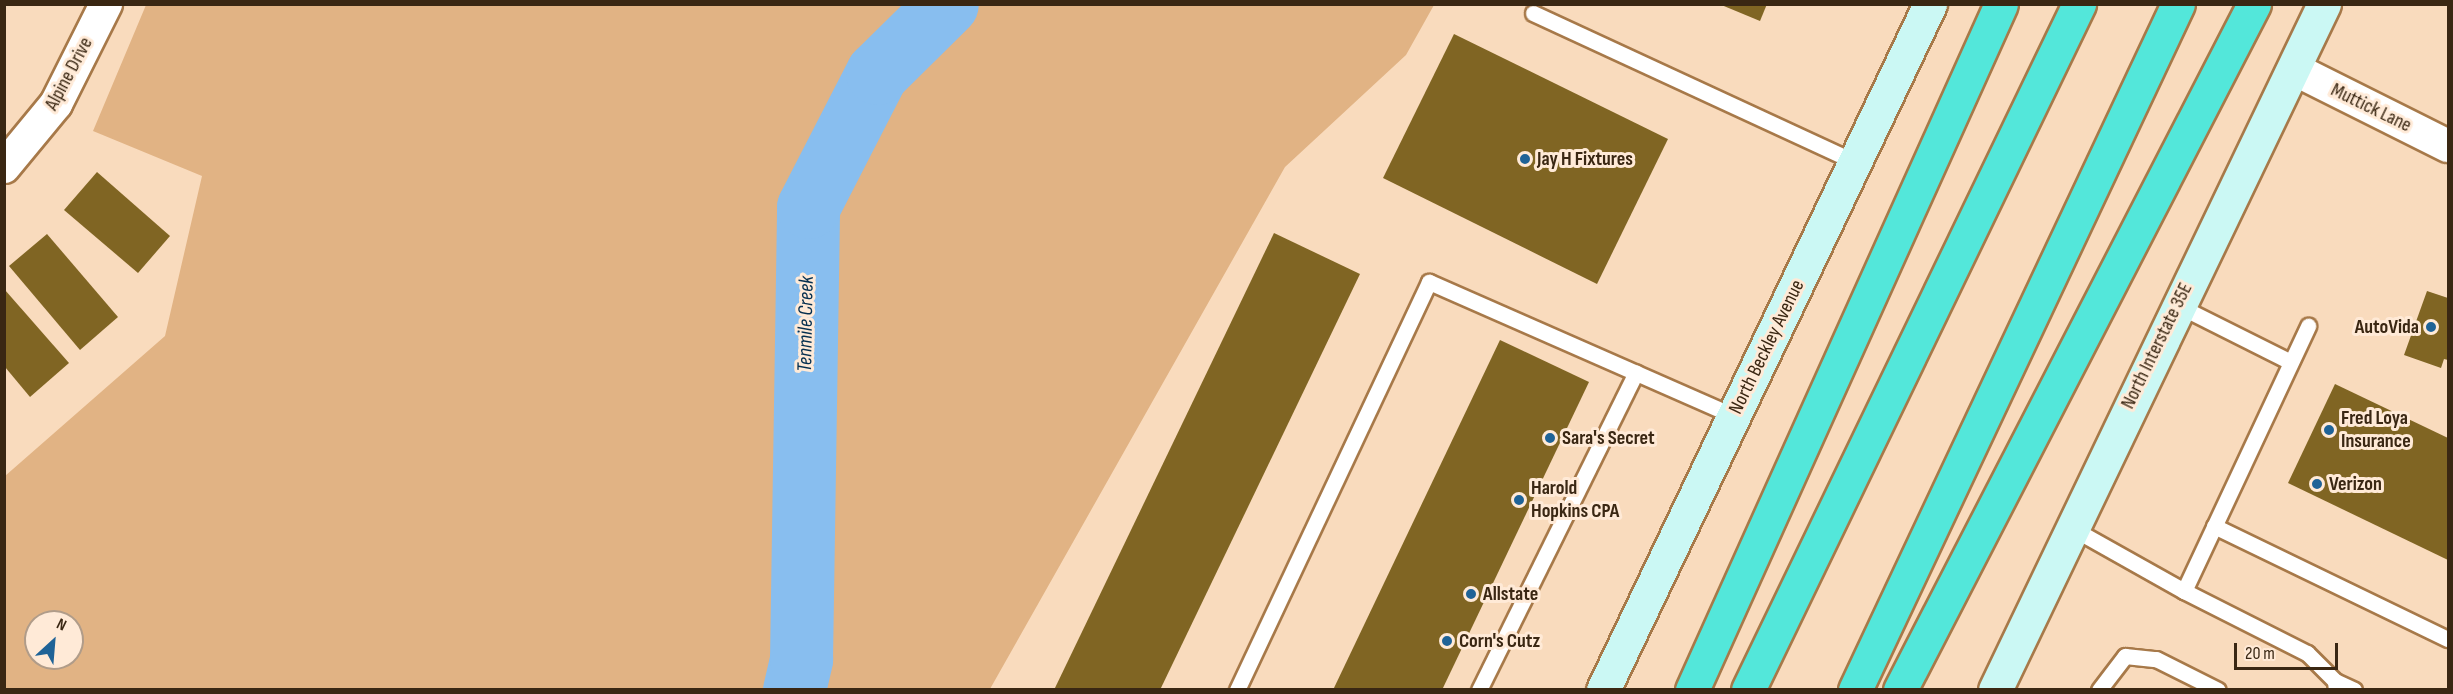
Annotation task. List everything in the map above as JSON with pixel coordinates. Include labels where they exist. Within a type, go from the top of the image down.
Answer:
[{"type":"highway","points":[[1692,690],[2001,4]]},
{"type":"highway","points":[[1748,690],[2079,4]]},
{"type":"highway","points":[[1855,690],[2178,4]]},
{"type":"highway","points":[[1900,690],[2254,4]]},
{"type":"main road","name":"North Beckley Avenue","points":[[1603,690],[1930,4]]},
{"type":"main road","name":"North Interstate 35E","points":[[1995,690],[2070,527],[2324,4]]},
{"type":"street","name":"Alpine Drive","points":[[4,167],[56,104],[106,4]]},
{"type":"street","name":"Muttick Lane","points":[[2294,69],[2448,146]]},
{"type":"lane","points":[[1533,13],[1856,162]]},
{"type":"lane","points":[[1238,690],[1430,282],[1734,416]]},
{"type":"lane","points":[[2177,305],[2291,362]]},
{"type":"lane","points":[[2184,591],[2308,326]]},
{"type":"lane","points":[[1479,690],[1636,373]]},
{"type":"lane","points":[[2214,526],[2448,639]]},
{"type":"lane","points":[[2070,527],[2184,591],[2307,653],[2336,685],[2354,690]]},
{"type":"lane","points":[[2099,690],[2125,656],[2156,659],[2218,690]]},
{"type":"shaded area","points":[[146,4],[1434,5],[1406,55],[1285,167],[990,689],[5,689],[5,476],[165,336],[202,176],[93,131]]},
{"type":"building","points":[[1719,4],[1767,4],[1760,21]]},
{"type":"building","name":"Jay H Fixtures","points":[[1454,34],[1668,139],[1597,284],[1383,178]]},
{"type":"building","points":[[97,172],[170,236],[138,273],[64,210]]},
{"type":"building","points":[[1274,233],[1360,274],[1160,690],[1054,690]]},
{"type":"building","points":[[47,234],[118,317],[80,350],[9,266]]},
{"type":"building","points":[[5,290],[69,363],[30,397],[5,367]]},
{"type":"building","name":"AutoVida","points":[[2427,291],[2448,298],[2448,360],[2444,359],[2441,368],[2404,355]]},
{"type":"building","points":[[1500,340],[1589,382],[1442,690],[1333,690]]},
{"type":"building","points":[[2335,384],[2448,438],[2448,560],[2288,483]]},
{"type":"waterway","name":"Tenmile Creek","points":[[794,690],[801,659],[808,207],[877,73],[947,4]]},
{"type":"place","name":"Jay H Fixtures","points":[[1525,159]]},
{"type":"place","name":"AutoVida","points":[[2431,327]]},
{"type":"place","name":"Fred Loya Insurance","points":[[2329,430]]},
{"type":"place","name":"Sara's Secret","points":[[1550,438]]},
{"type":"place","name":"Verizon","points":[[2317,484]]},
{"type":"place","name":"Harold Hopkins CPA","points":[[1519,500]]},
{"type":"place","name":"Allstate","points":[[1471,594]]},
{"type":"place","name":"Corn's Cutz","points":[[1447,641]]}]
